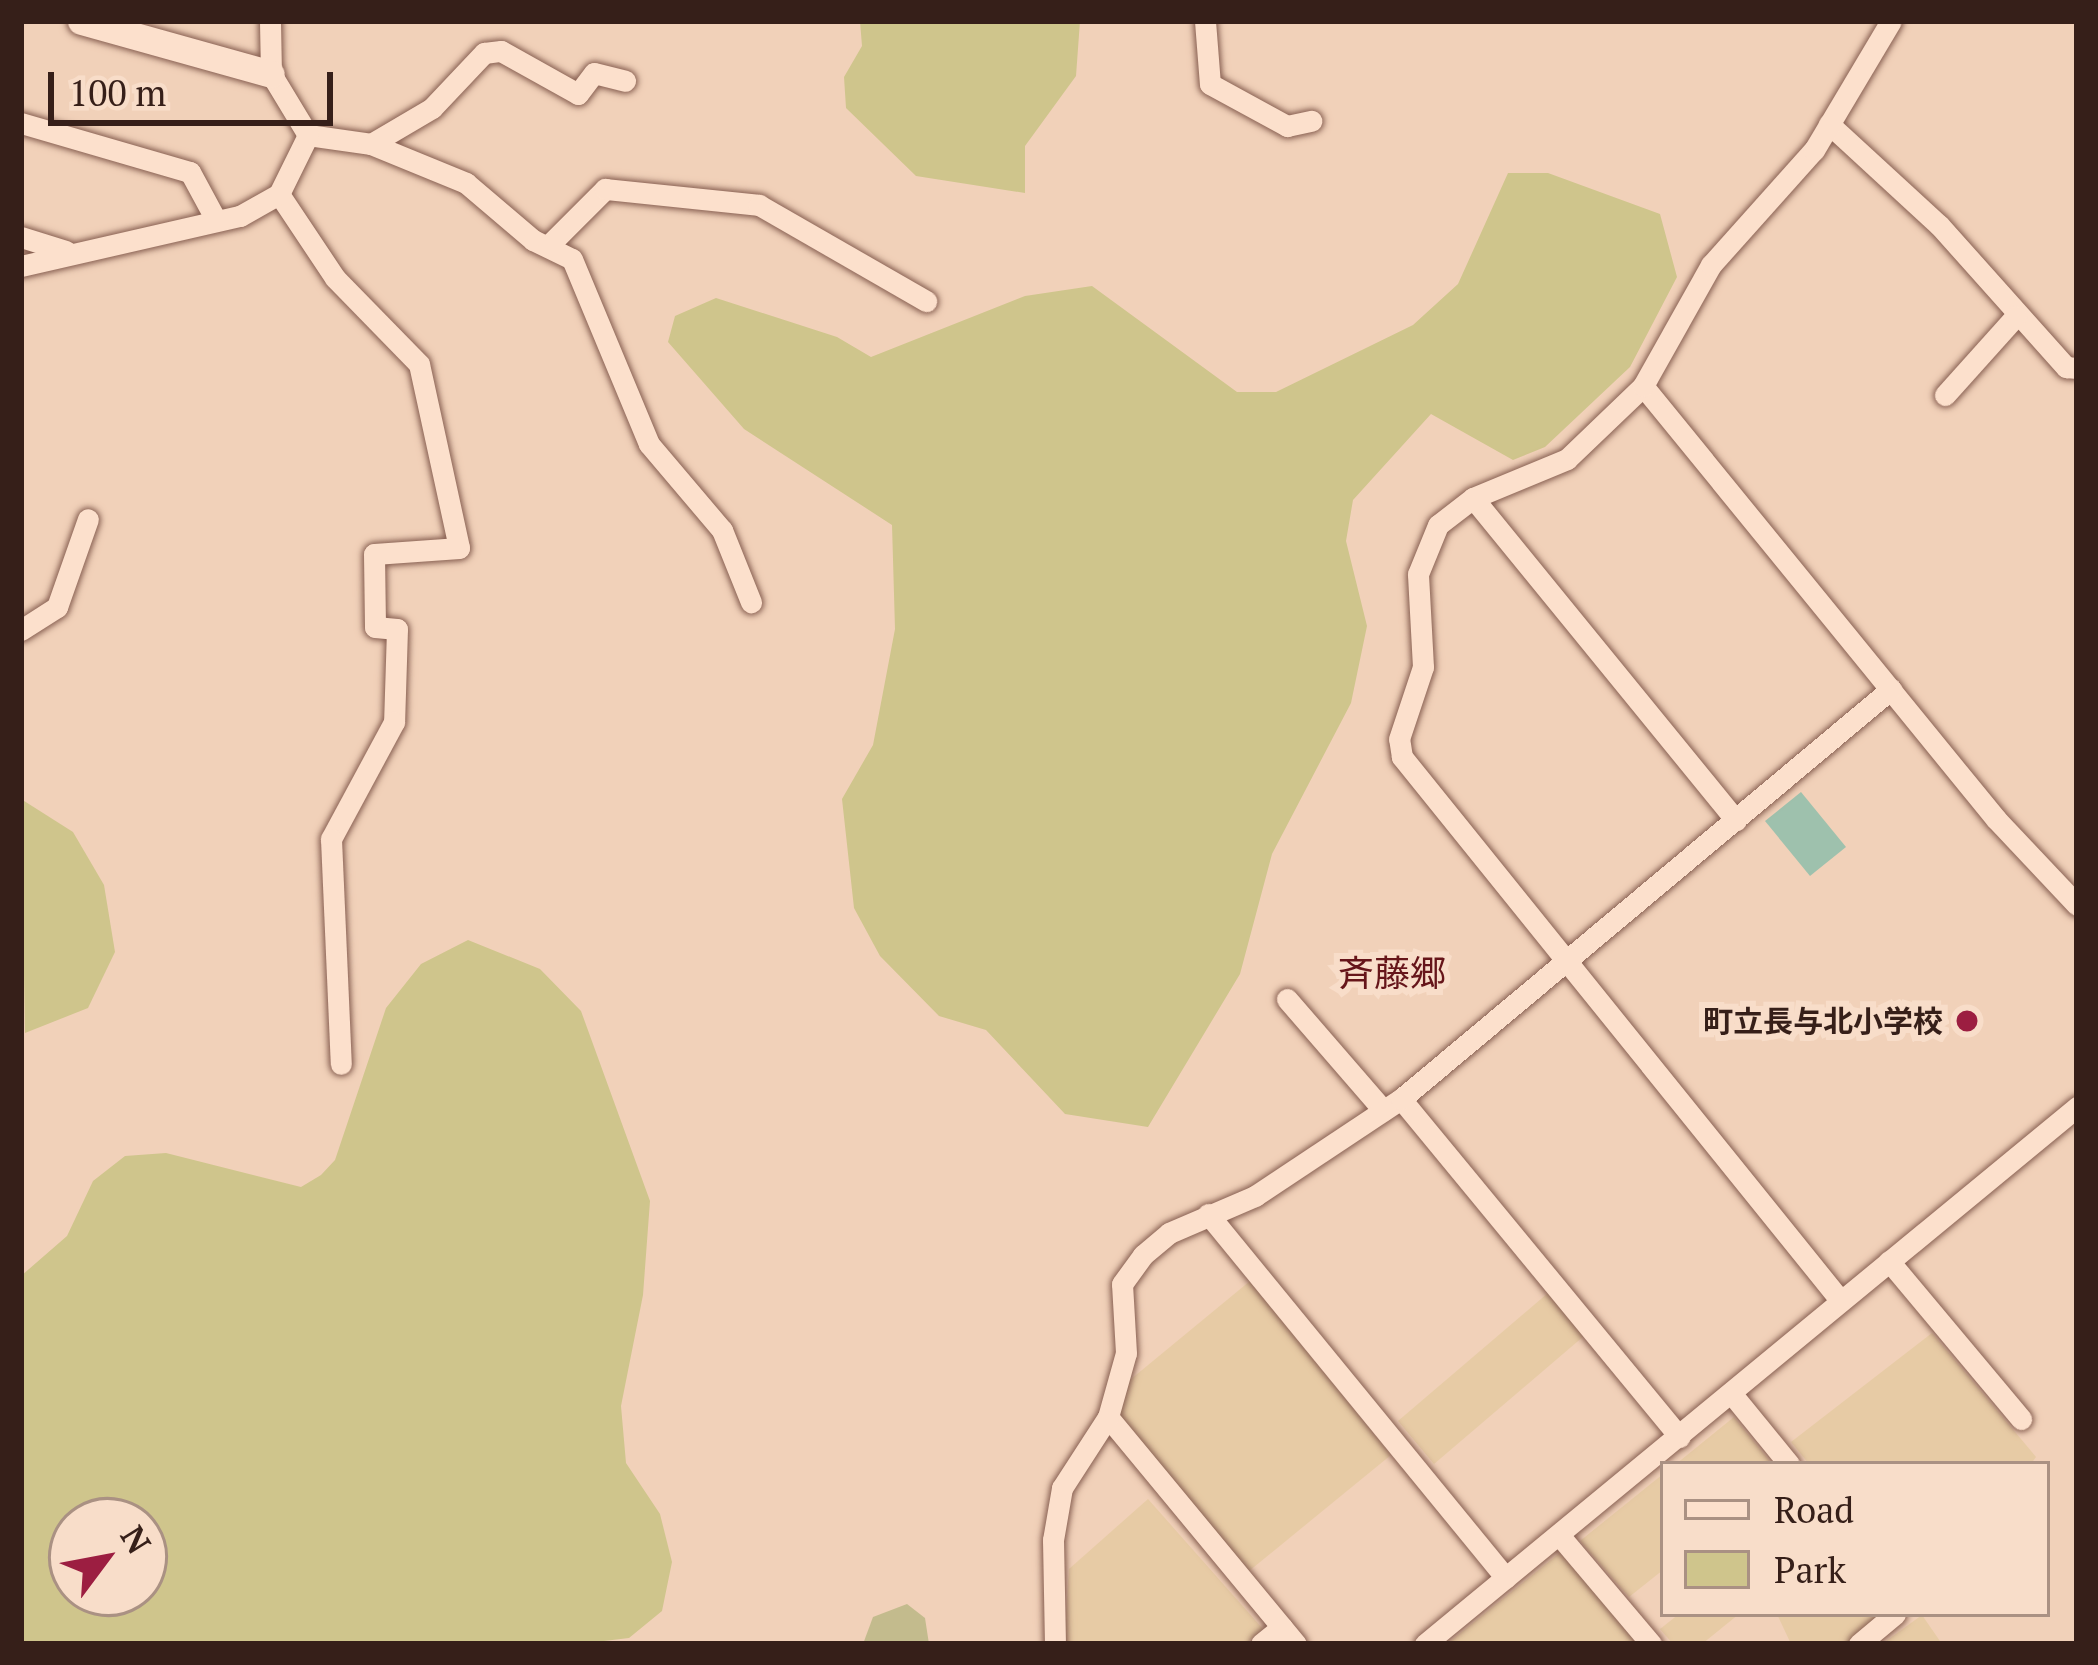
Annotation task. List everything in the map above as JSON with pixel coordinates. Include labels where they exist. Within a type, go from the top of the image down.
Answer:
[{"type":"street","points":[[81,21],[271,74]]},
{"type":"street","points":[[270,21],[271,74],[308,135]]},
{"type":"street","points":[[1205,21],[1210,84],[1287,125],[1311,121]]},
{"type":"street","points":[[1840,1300],[1402,757],[1399,739],[1424,667],[1418,574],[1438,525],[1473,498],[1567,459],[1643,386],[1711,265],[1829,124],[1891,21]]},
{"type":"street","points":[[370,144],[431,108],[484,53],[501,51],[578,94],[594,73],[625,81]]},
{"type":"street","points":[[21,123],[190,172],[216,220]]},
{"type":"street","points":[[1829,124],[1939,225],[2016,316],[2077,368]]},
{"type":"street","points":[[308,135],[370,144],[466,183],[578,269],[649,444],[722,530],[751,602]]},
{"type":"street","points":[[21,266],[216,220],[279,194],[308,135]]},
{"type":"street","points":[[548,246],[605,190],[759,205],[926,302]]},
{"type":"street","points":[[279,194],[334,278],[419,364],[459,548],[374,554],[375,627],[397,629],[394,722],[332,838],[341,1064]]},
{"type":"street","points":[[21,237],[69,252]]},
{"type":"street","points":[[1945,395],[2016,316]]},
{"type":"street","points":[[1643,386],[1891,689],[2077,905]]},
{"type":"street","points":[[1473,498],[1736,820]]},
{"type":"street","points":[[21,630],[57,607],[88,518]]},
{"type":"street","points":[[1055,1644],[1053,1540],[1062,1488],[1108,1417],[1126,1353],[1122,1285],[1169,1233],[1256,1196],[1392,1104],[1891,689]]},
{"type":"street","points":[[1287,1000],[1392,1104],[1680,1437]]},
{"type":"street","points":[[1425,1644],[2077,1107]]},
{"type":"street","points":[[1208,1214],[1507,1579]]},
{"type":"street","points":[[1889,1261],[2021,1419]]},
{"type":"street","points":[[1731,1393],[1787,1461]]},
{"type":"street","points":[[1108,1417],[1289,1635],[1261,1644]]},
{"type":"street","points":[[1559,1535],[1651,1644]]},
{"type":"street","points":[[1859,1644],[1891,1617]]},
{"type":"shaded area","points":[[1801,792],[1846,847],[1810,876],[1765,821]]},
{"type":"shaded area","points":[[1250,1281],[1391,1455],[1243,1576],[1115,1419],[1119,1389]]},
{"type":"shaded area","points":[[1548,1293],[1584,1336],[1434,1464],[1398,1421]]},
{"type":"shaded area","points":[[1932,1333],[2036,1457],[2033,1461],[1807,1461],[1791,1442]]},
{"type":"shaded area","points":[[1734,1417],[1770,1461],[1680,1461]]},
{"type":"shaded area","points":[[1660,1476],[1660,1572],[1629,1597],[1580,1541]]},
{"type":"shaded area","points":[[1148,1499],[1263,1629],[1245,1644],[1064,1644],[1069,1569]]},
{"type":"shaded area","points":[[1562,1551],[1639,1644],[1447,1644]]},
{"type":"shaded area","points":[[907,1604],[925,1618],[929,1644],[863,1644],[873,1617]]},
{"type":"shaded area","points":[[1675,1617],[1735,1617],[1702,1644],[1673,1644],[1660,1629]]},
{"type":"shaded area","points":[[1778,1617],[1881,1617],[1848,1644],[1791,1644]]},
{"type":"shaded area","points":[[1923,1617],[1942,1644],[1882,1644]]},
{"type":"green space","points":[[860,21],[1080,21],[1076,76],[1025,146],[1025,193],[916,176],[846,108],[844,77],[862,46]]},
{"type":"green space","points":[[1508,173],[1548,173],[1660,214],[1677,277],[1630,367],[1545,447],[1513,460],[1431,414],[1353,500],[1346,541],[1367,626],[1351,703],[1272,854],[1240,974],[1148,1127],[1065,1114],[986,1030],[939,1016],[880,956],[854,908],[842,799],[873,745],[895,629],[892,525],[744,429],[668,342],[675,316],[716,298],[837,337],[871,357],[1025,296],[1092,286],[1237,392],[1276,392],[1413,325],[1458,284]]},
{"type":"green space","points":[[21,799],[73,832],[104,885],[115,952],[88,1008],[25,1033]]},
{"type":"green space","points":[[468,940],[540,969],[581,1011],[650,1201],[643,1295],[621,1406],[626,1463],[660,1514],[672,1562],[662,1611],[629,1638],[579,1644],[21,1644],[21,1276],[67,1236],[93,1181],[125,1156],[166,1153],[301,1187],[321,1175],[335,1160],[386,1008],[421,964]]},
{"type":"place","name":"町立長与北小学校","points":[[1967,1021]]},
{"type":"district","name":"斉藤郷","points":[[1392,973]]}]
